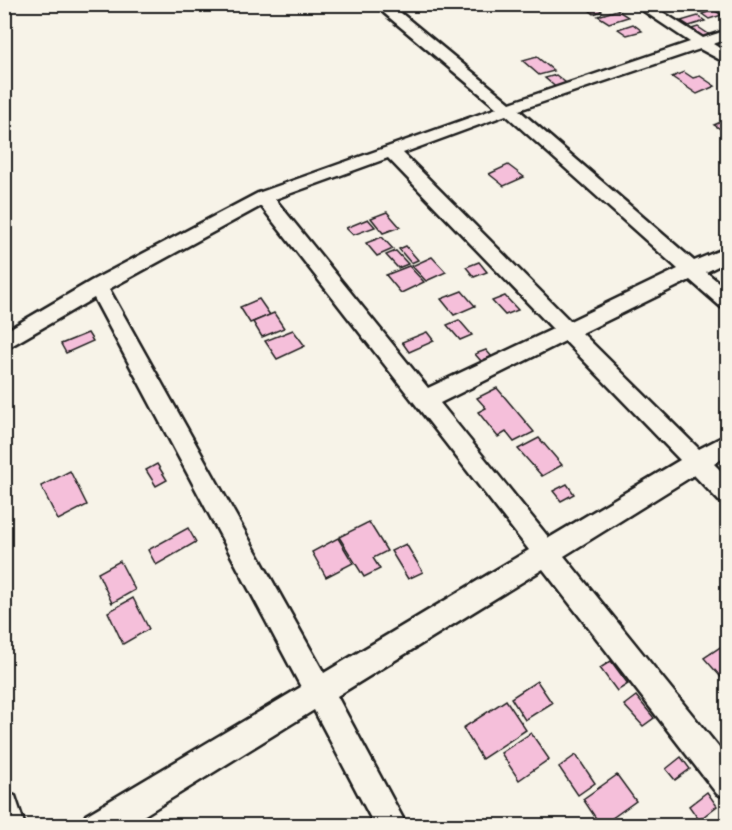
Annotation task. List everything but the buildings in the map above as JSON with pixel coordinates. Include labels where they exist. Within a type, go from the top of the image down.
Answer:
[{"type":"street","points":[[390,4],[389,10],[508,109],[728,302]]},
{"type":"street","points":[[640,4],[728,60]]},
{"type":"street","points":[[4,342],[98,286],[264,196],[728,34]]},
{"type":"street","points":[[391,151],[728,494]]},
{"type":"street","points":[[264,196],[728,783]]},
{"type":"street","points":[[425,400],[728,254]]},
{"type":"street","points":[[98,286],[392,825]]},
{"type":"street","points":[[97,825],[728,443]]},
{"type":"street","points":[[4,807],[10,825]]}]
